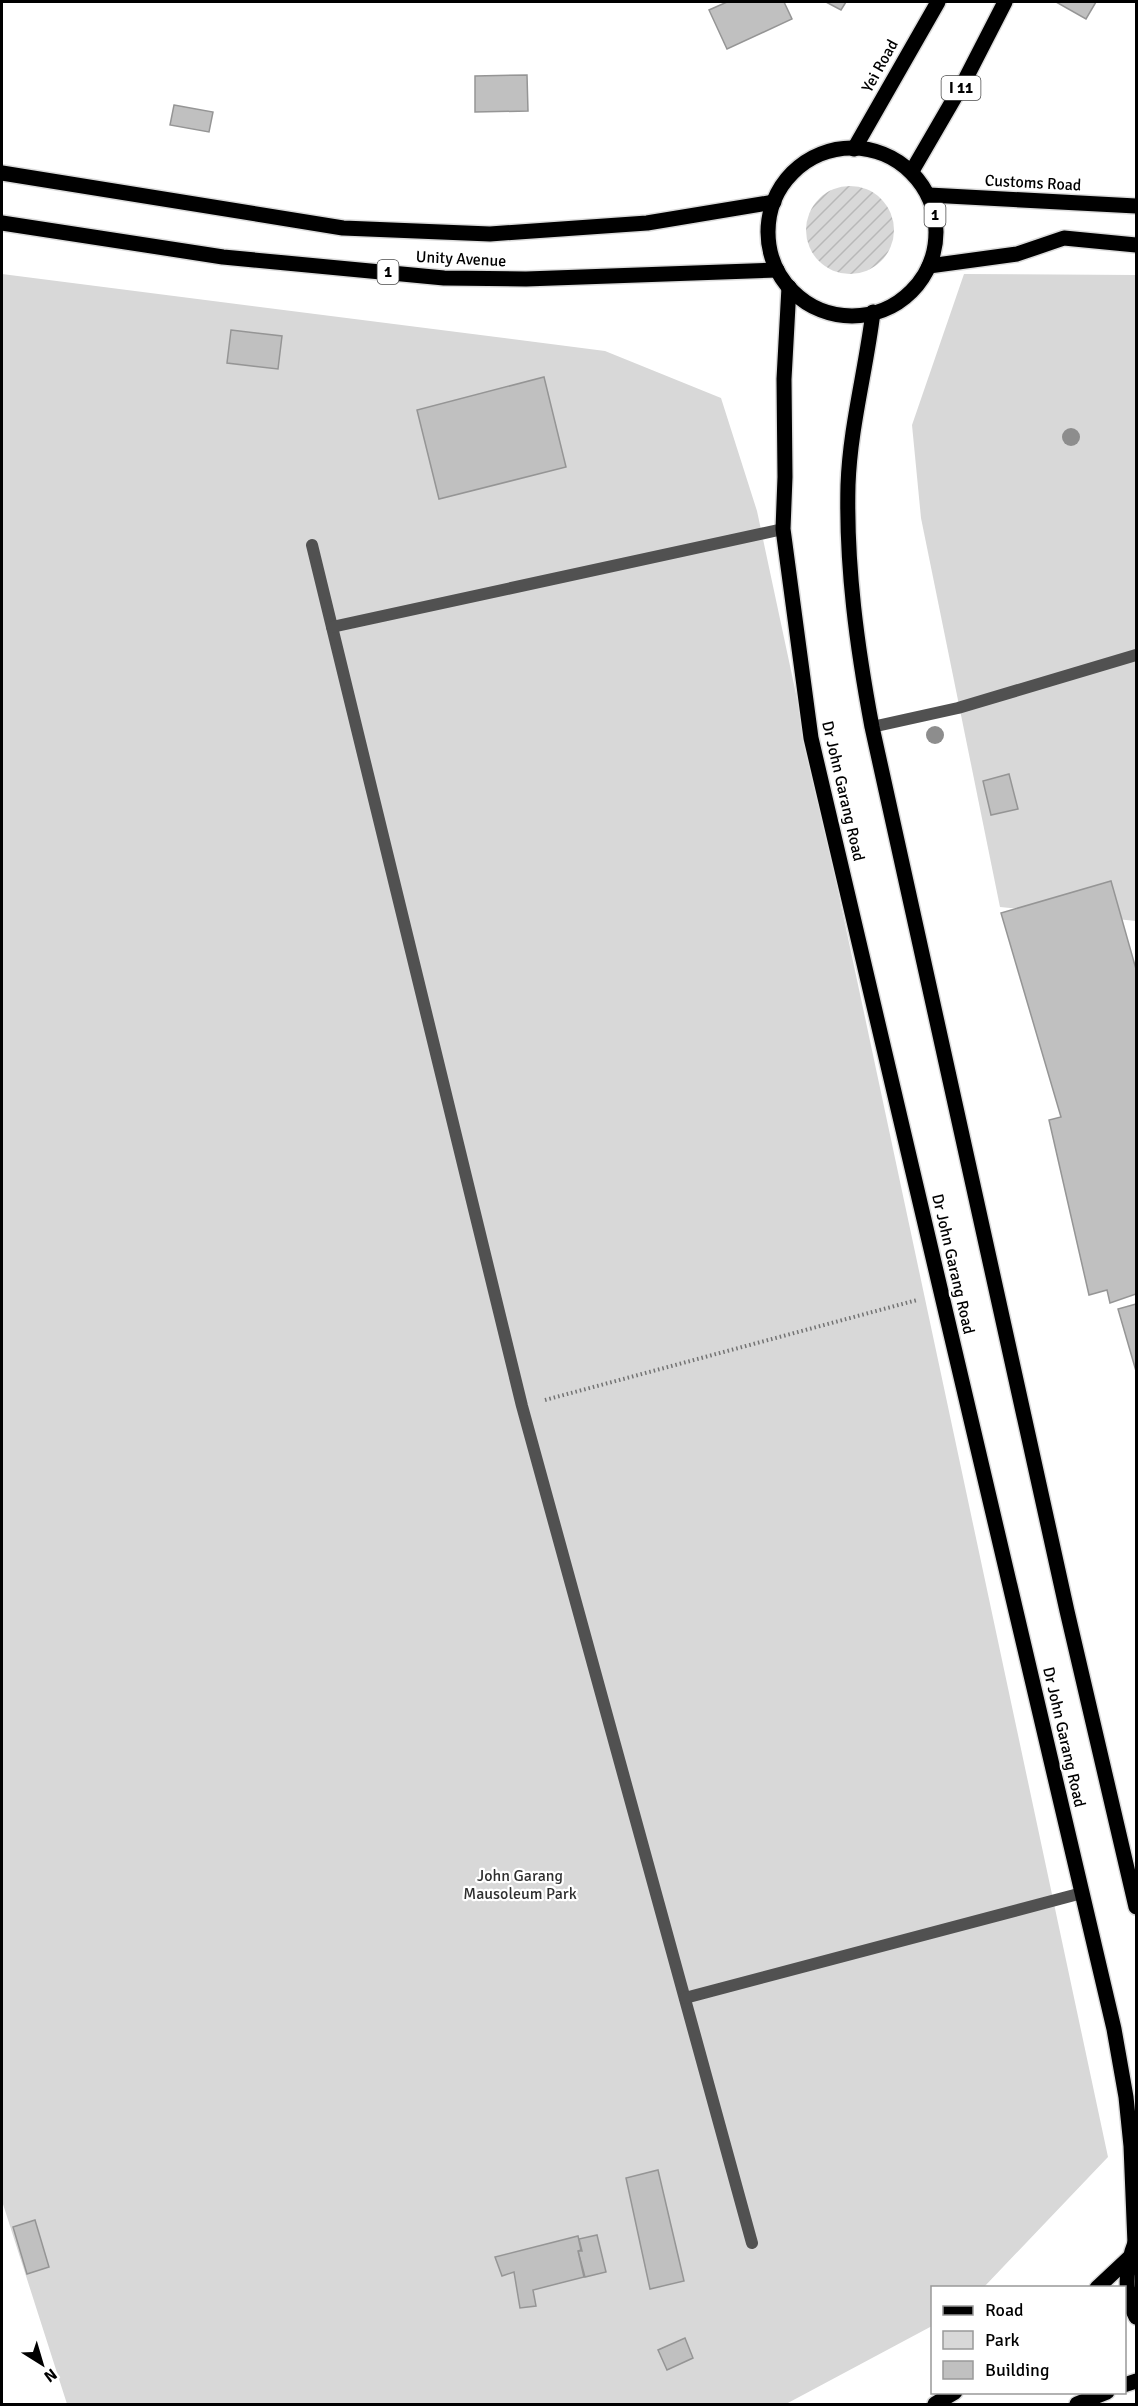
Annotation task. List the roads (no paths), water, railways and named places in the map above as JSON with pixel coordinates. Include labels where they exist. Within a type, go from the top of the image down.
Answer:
[{"type":"main road","name":"Yei Road","points":[[854,149],[938,2]]},
{"type":"main road","name":"I 11","points":[[912,171],[966,78],[1005,2]]},
{"type":"main road","name":"1","points":[[837,149],[885,154],[912,171],[929,195],[936,218],[936,243],[929,266],[922,279],[912,290],[900,300],[873,312],[858,315],[828,312],[814,306],[789,287],[777,270],[770,248],[768,224],[781,186],[793,172],[806,162],[837,149]]},
{"type":"main road","name":"Unity Avenue","points":[[2,173],[342,228],[490,234],[647,222],[774,202]]},
{"type":"main road","name":"Customs Road","points":[[929,195],[1137,206]]},
{"type":"main road","name":"Unity Avenue","points":[[2,223],[223,257],[444,278],[526,279],[777,270]]},
{"type":"main road","points":[[929,266],[1017,254],[1064,238],[1137,245]]},
{"type":"main road","name":"Dr John Garang Road","points":[[789,287],[784,379],[783,529],[811,738],[1114,2029],[1126,2097],[1131,2146],[1134,2247],[1127,2284],[1132,2309],[1137,2317]]},
{"type":"main road","name":"Dr John Garang Road","points":[[873,312],[853,436],[848,484],[850,577],[858,649],[872,727],[1065,1600],[1137,1907]]},
{"type":"main road","points":[[1099,2286],[1134,2247]]},
{"type":"main road","points":[[935,2404],[952,2394]]},
{"type":"main road","points":[[1077,2404],[1102,2394]]},
{"type":"lane","points":[[332,627],[783,529]]},
{"type":"lane","points":[[312,545],[522,1406],[752,2243]]},
{"type":"lane","points":[[872,727],[958,708],[1137,655]]},
{"type":"lane","points":[[685,1998],[1082,1893]]},
{"type":"park label","name":"John Garang Mausoleum Park","points":[[520,1885]]}]
